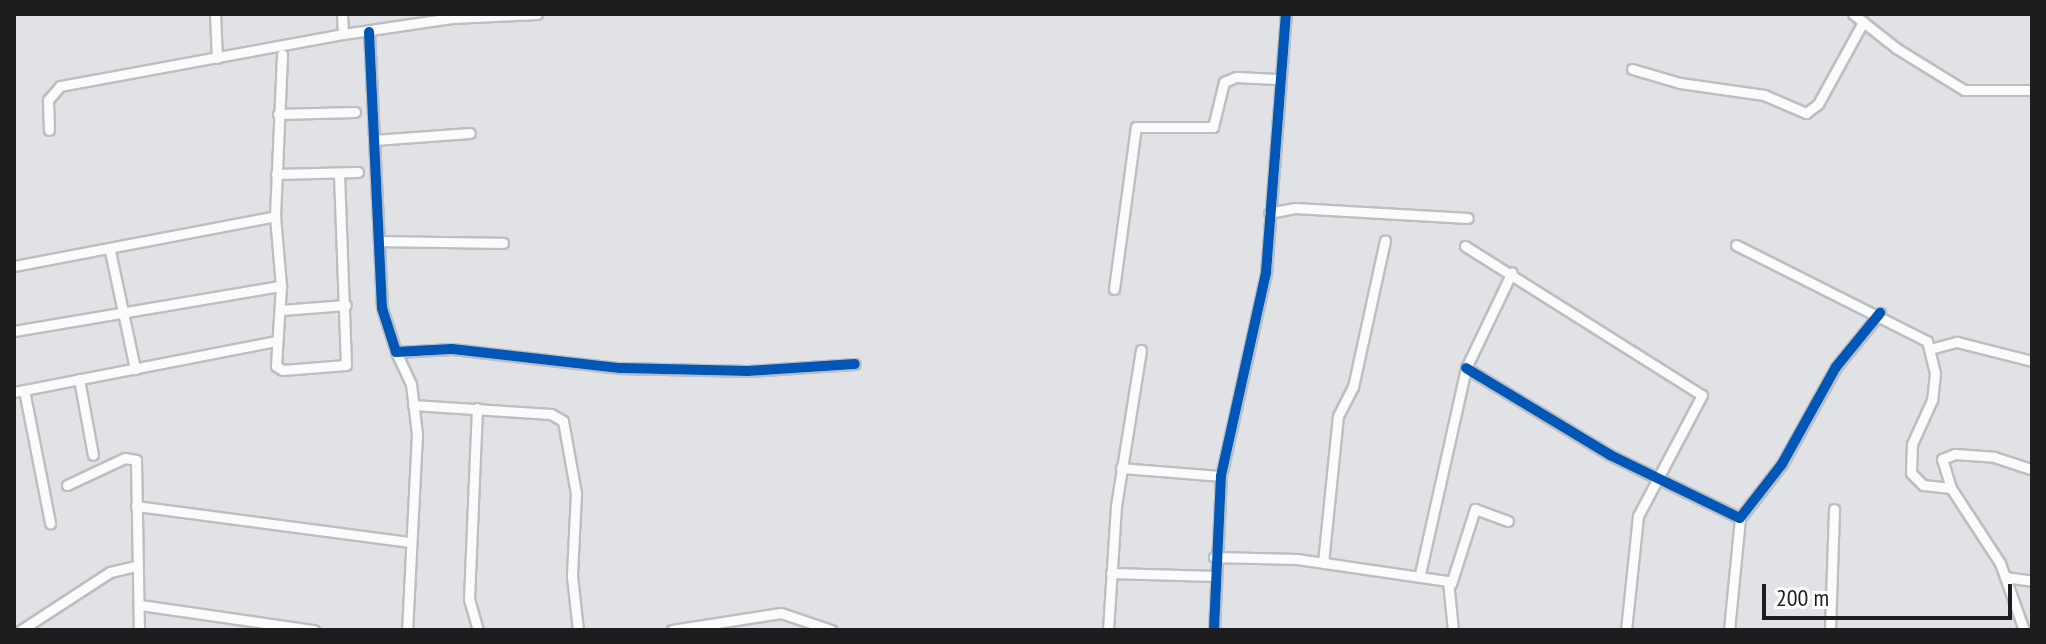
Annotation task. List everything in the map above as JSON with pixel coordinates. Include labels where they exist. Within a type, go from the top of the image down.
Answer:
[{"type":"street","points":[[215,14],[217,58]]},
{"type":"street","points":[[342,14],[343,34]]},
{"type":"street","points":[[49,130],[48,100],[60,86],[343,34],[452,18],[537,14]]},
{"type":"street","points":[[1214,630],[1214,557],[1221,476],[1263,287],[1277,79],[1286,14]]},
{"type":"street","points":[[1853,14],[1964,90],[2032,90]]},
{"type":"street","points":[[1632,69],[1680,83],[1764,95],[1806,113],[1818,104],[1863,22]]},
{"type":"street","points":[[369,32],[383,316],[411,384],[413,405],[407,630]]},
{"type":"street","points":[[282,54],[275,216],[281,286],[276,341],[278,368],[342,368],[349,355],[339,173]]},
{"type":"street","points":[[1114,289],[1136,127],[1141,123],[1213,127],[1224,82],[1236,77],[1277,79]]},
{"type":"street","points":[[278,114],[355,112]]},
{"type":"street","points":[[374,140],[470,133]]},
{"type":"street","points":[[276,174],[358,172]]},
{"type":"street","points":[[1269,213],[1295,208],[1468,218]]},
{"type":"street","points":[[14,266],[110,251],[275,216]]},
{"type":"street","points":[[1323,563],[1338,416],[1353,387],[1385,240]]},
{"type":"street","points":[[379,241],[503,243]]},
{"type":"street","points":[[1736,245],[1822,291],[1880,313],[1916,333],[1930,349],[1932,400],[1909,459],[1915,482],[1951,488]]},
{"type":"street","points":[[1465,246],[1512,272],[1702,395],[1653,478],[1638,516],[1626,630]]},
{"type":"street","points":[[110,251],[135,369]]},
{"type":"street","points":[[1420,574],[1466,368],[1512,272]]},
{"type":"street","points":[[14,331],[281,286]]},
{"type":"street","points":[[281,310],[346,305]]},
{"type":"street","points":[[1729,630],[1740,518],[1769,484],[1836,367],[1880,313]]},
{"type":"street","points":[[50,523],[19,391],[276,341]]},
{"type":"street","points":[[1930,349],[1957,342],[2032,361]]},
{"type":"street","points":[[396,352],[452,349],[620,368],[748,371],[855,364]]},
{"type":"street","points":[[1108,630],[1121,468],[1141,350]]},
{"type":"street","points":[[1466,368],[1653,478],[1740,518]]},
{"type":"street","points":[[79,379],[93,455]]},
{"type":"street","points":[[413,405],[551,414],[567,429],[576,493],[572,576],[578,630]]},
{"type":"street","points":[[477,408],[469,599],[478,630]]},
{"type":"street","points":[[2024,630],[2005,577],[1951,488],[1943,462],[1946,456],[1994,457],[2032,469]]},
{"type":"street","points":[[67,485],[132,458],[138,464],[139,630]]},
{"type":"street","points":[[1121,468],[1221,476]]},
{"type":"street","points":[[136,506],[410,542]]},
{"type":"street","points":[[1453,630],[1451,584],[1475,509],[1508,521]]},
{"type":"street","points":[[1830,630],[1834,509]]},
{"type":"street","points":[[1214,557],[1323,563],[1420,574],[1451,584]]},
{"type":"street","points":[[21,630],[110,572],[137,566]]},
{"type":"street","points":[[1111,573],[1215,576]]},
{"type":"street","points":[[2005,577],[2032,581]]},
{"type":"street","points":[[140,605],[314,630]]},
{"type":"street","points":[[672,630],[725,619],[781,613],[831,630]]},
{"type":"street","points":[[725,619],[728,630]]},
{"type":"cycle path","points":[[1214,630],[1221,476],[1266,273],[1286,14]]},
{"type":"cycle path","points":[[369,32],[382,308],[396,352],[452,349],[620,368],[748,371],[855,364]]},
{"type":"cycle path","points":[[1466,368],[1610,455],[1740,518],[1782,464],[1836,367],[1880,313]]}]
